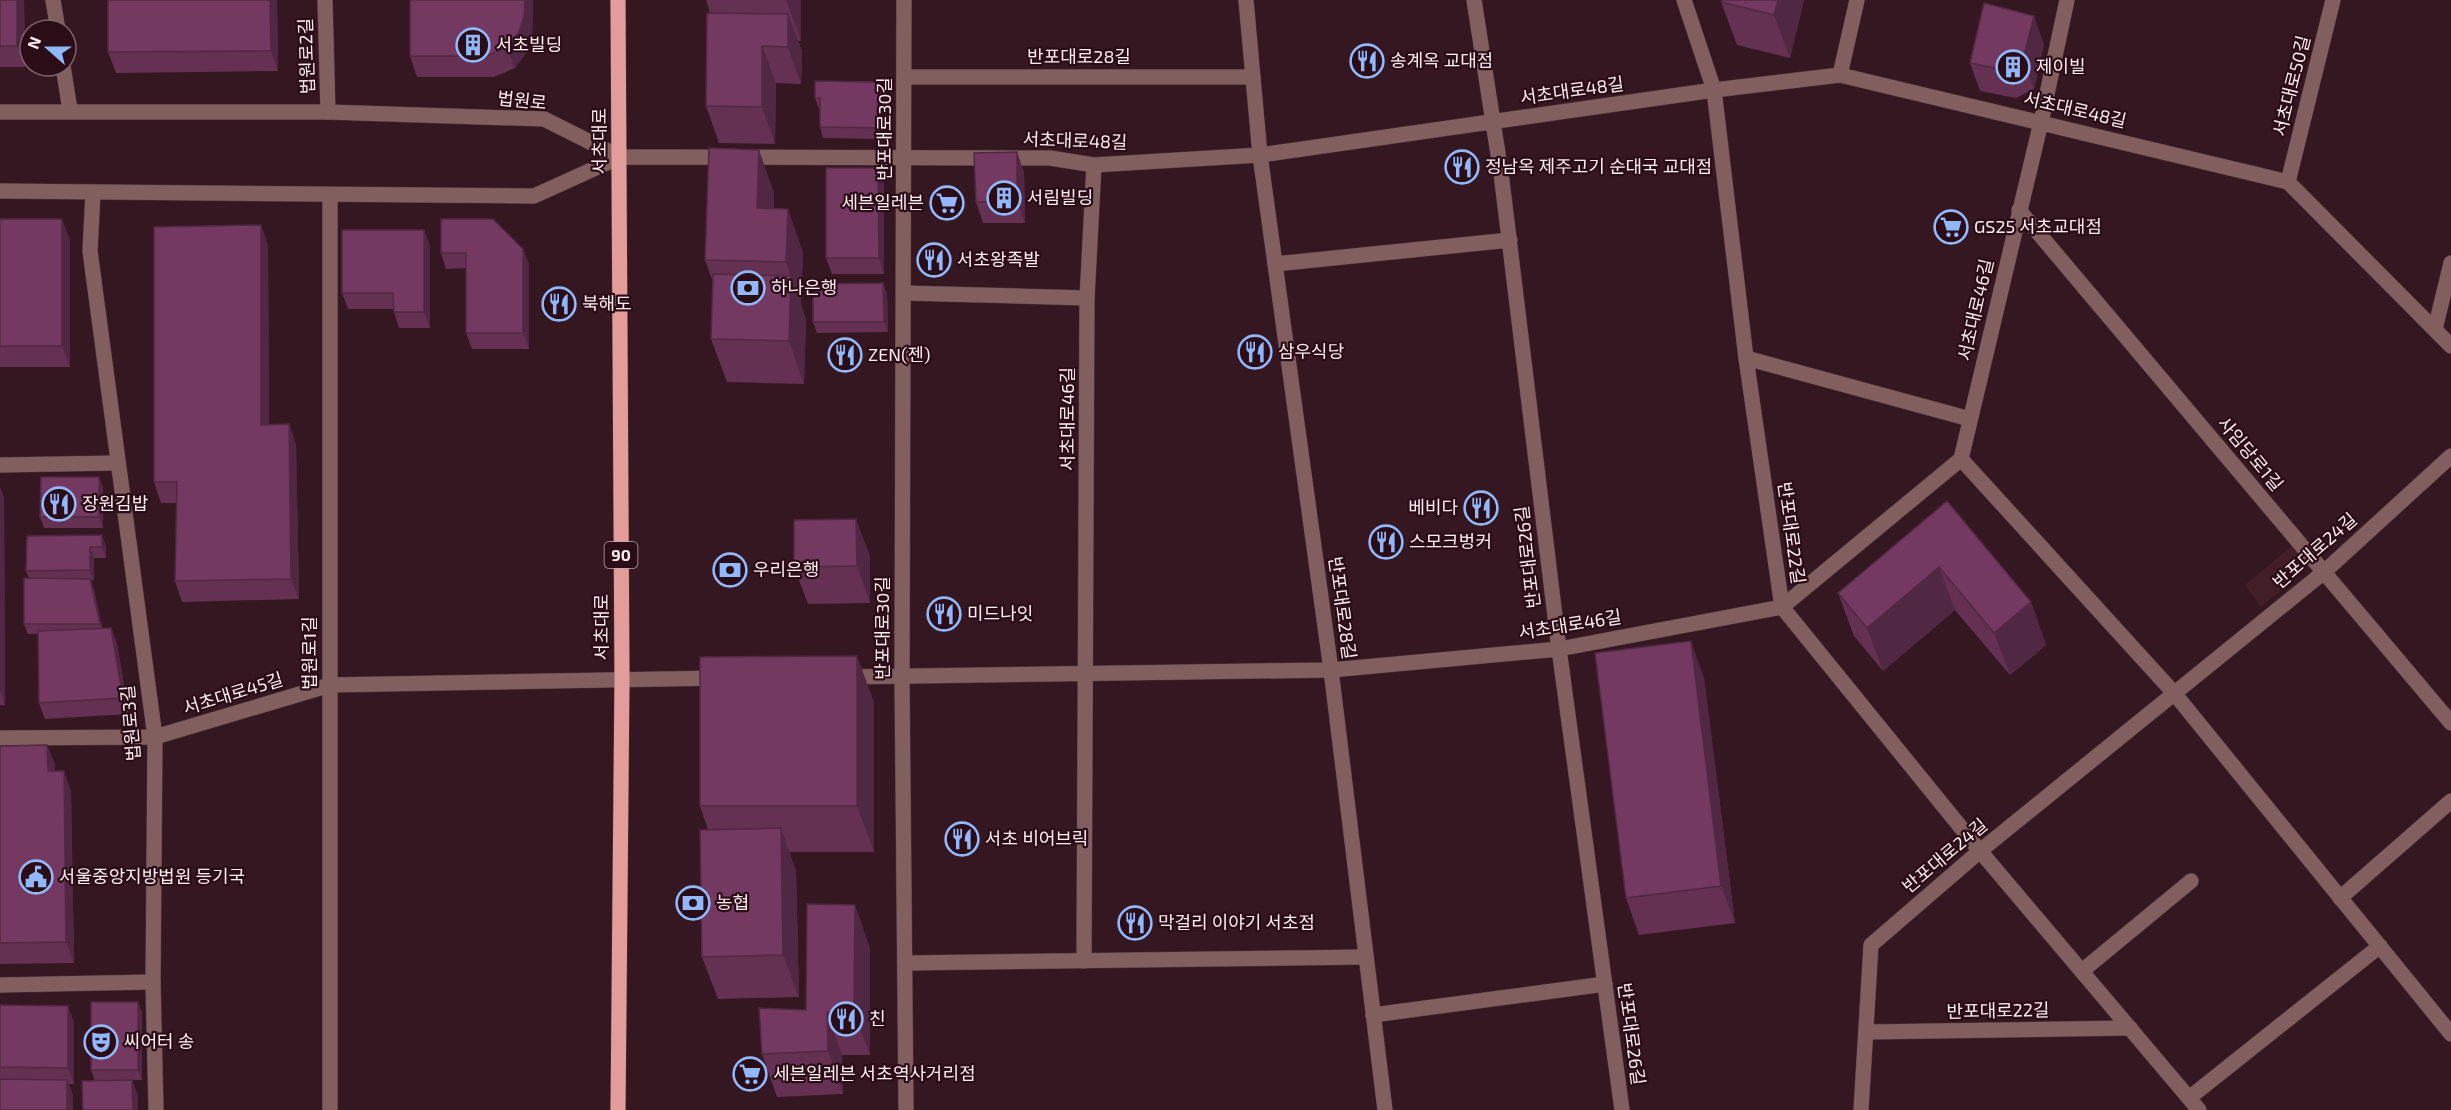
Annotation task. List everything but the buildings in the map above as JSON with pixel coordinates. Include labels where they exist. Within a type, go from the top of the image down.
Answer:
[{"type":"main road","name":"서초대로","points":[[618,0],[622,679],[618,1110]]},
{"type":"street","points":[[53,0],[56,18]]},
{"type":"street","name":"법원로2길","points":[[325,0],[328,112]]},
{"type":"street","name":"반포대로30길","points":[[904,0],[902,676],[906,1110]]},
{"type":"street","name":"반포대로28길","points":[[1246,0],[1260,155],[1331,670],[1385,1110]]},
{"type":"street","name":"반포대로26길","points":[[1474,0],[1510,240],[1559,649],[1622,1110]]},
{"type":"street","name":"반포대로22길","points":[[1684,0],[1714,90],[1746,358],[1782,607],[1980,851],[2199,1110]]},
{"type":"street","points":[[1840,75],[1857,0]]},
{"type":"street","name":"서초대로46길","points":[[832,677],[1331,670],[1559,649],[1782,607],[1961,459],[2041,122],[2067,0]]},
{"type":"street","name":"서초대로50길","points":[[2288,182],[2333,0]]},
{"type":"street","name":"서초대로48길","points":[[620,158],[1050,158],[1094,165],[1260,155],[1714,90],[1840,75],[2288,182]]},
{"type":"street","name":"반포대로28길","points":[[904,77],[1253,77]]},
{"type":"street","points":[[65,78],[70,110]]},
{"type":"street","name":"법원로","points":[[0,112],[70,110],[328,112],[544,119],[620,158]]},
{"type":"street","points":[[0,191],[330,196],[534,196],[620,158]]},
{"type":"street","name":"서초대로46길","points":[[1084,961],[1088,673],[1087,298],[1094,165]]},
{"type":"street","points":[[2288,182],[2451,346]]},
{"type":"street","name":"법원로3길","points":[[93,192],[90,251],[155,737],[153,982],[156,1110]]},
{"type":"street","name":"법원로1길","points":[[330,196],[330,1110]]},
{"type":"street","name":"사임당로1길","points":[[2019,210],[2451,723]]},
{"type":"street","points":[[1275,264],[1510,240]]},
{"type":"street","points":[[2434,329],[2451,263]]},
{"type":"street","points":[[904,293],[1087,298]]},
{"type":"street","points":[[1746,358],[1970,419]]},
{"type":"street","name":"반포대로24길","points":[[1861,1110],[1871,945],[1980,851],[2324,572],[2451,456]]},
{"type":"street","points":[[1961,459],[2174,693],[2451,1034]]},
{"type":"street","points":[[0,465],[118,462]]},
{"type":"street","points":[[622,679],[738,678]]},
{"type":"street","name":"서초대로45길","points":[[0,738],[155,737],[330,685],[622,679]]},
{"type":"street","points":[[2340,898],[2451,801]]},
{"type":"street","points":[[2082,971],[2191,881]]},
{"type":"street","points":[[2189,1098],[2380,946]]},
{"type":"street","points":[[904,963],[1366,957]]},
{"type":"street","points":[[0,985],[153,982]]},
{"type":"street","points":[[1373,1015],[1605,984]]},
{"type":"street","name":"반포대로22길","points":[[1866,1032],[2130,1028]]},
{"type":"shaded area","points":[[2293,545],[2312,564],[2261,607],[2245,585]]},
{"type":"place","name":"서초빌딩","points":[[473,45]]},
{"type":"place","name":"송계옥 교대점","points":[[1367,61]]},
{"type":"place","name":"제이빌","points":[[2013,67]]},
{"type":"place","name":"정남옥 제주고기 순대국 교대점","points":[[1462,167]]},
{"type":"place","name":"서림빌딩","points":[[1004,198]]},
{"type":"place","name":"세븐일레븐","points":[[947,203]]},
{"type":"place","name":"GS25 서초교대점","points":[[1951,227]]},
{"type":"place","name":"서초왕족발","points":[[934,260]]},
{"type":"place","name":"하나은행","points":[[748,288]]},
{"type":"place","name":"북해도","points":[[559,304]]},
{"type":"place","name":"삼우식당","points":[[1255,352]]},
{"type":"place","name":"ZEN(젠)","points":[[845,355]]},
{"type":"place","name":"장원김밥","points":[[59,504]]},
{"type":"place","name":"베비다","points":[[1481,508]]},
{"type":"place","name":"스모크벙커","points":[[1386,542]]},
{"type":"place","name":"우리은행","points":[[730,570]]},
{"type":"place","name":"미드나잇","points":[[944,614]]},
{"type":"place","name":"서초 비어브릭","points":[[962,839]]},
{"type":"place","name":"서울중앙지방법원 등기국","points":[[36,877]]},
{"type":"place","name":"농협","points":[[693,903]]},
{"type":"place","name":"막걸리 이야기 서초점","points":[[1135,923]]},
{"type":"place","name":"친","points":[[846,1019]]},
{"type":"place","name":"씨어터 송","points":[[101,1042]]},
{"type":"place","name":"세븐일레븐 서초역사거리점","points":[[750,1074]]}]
